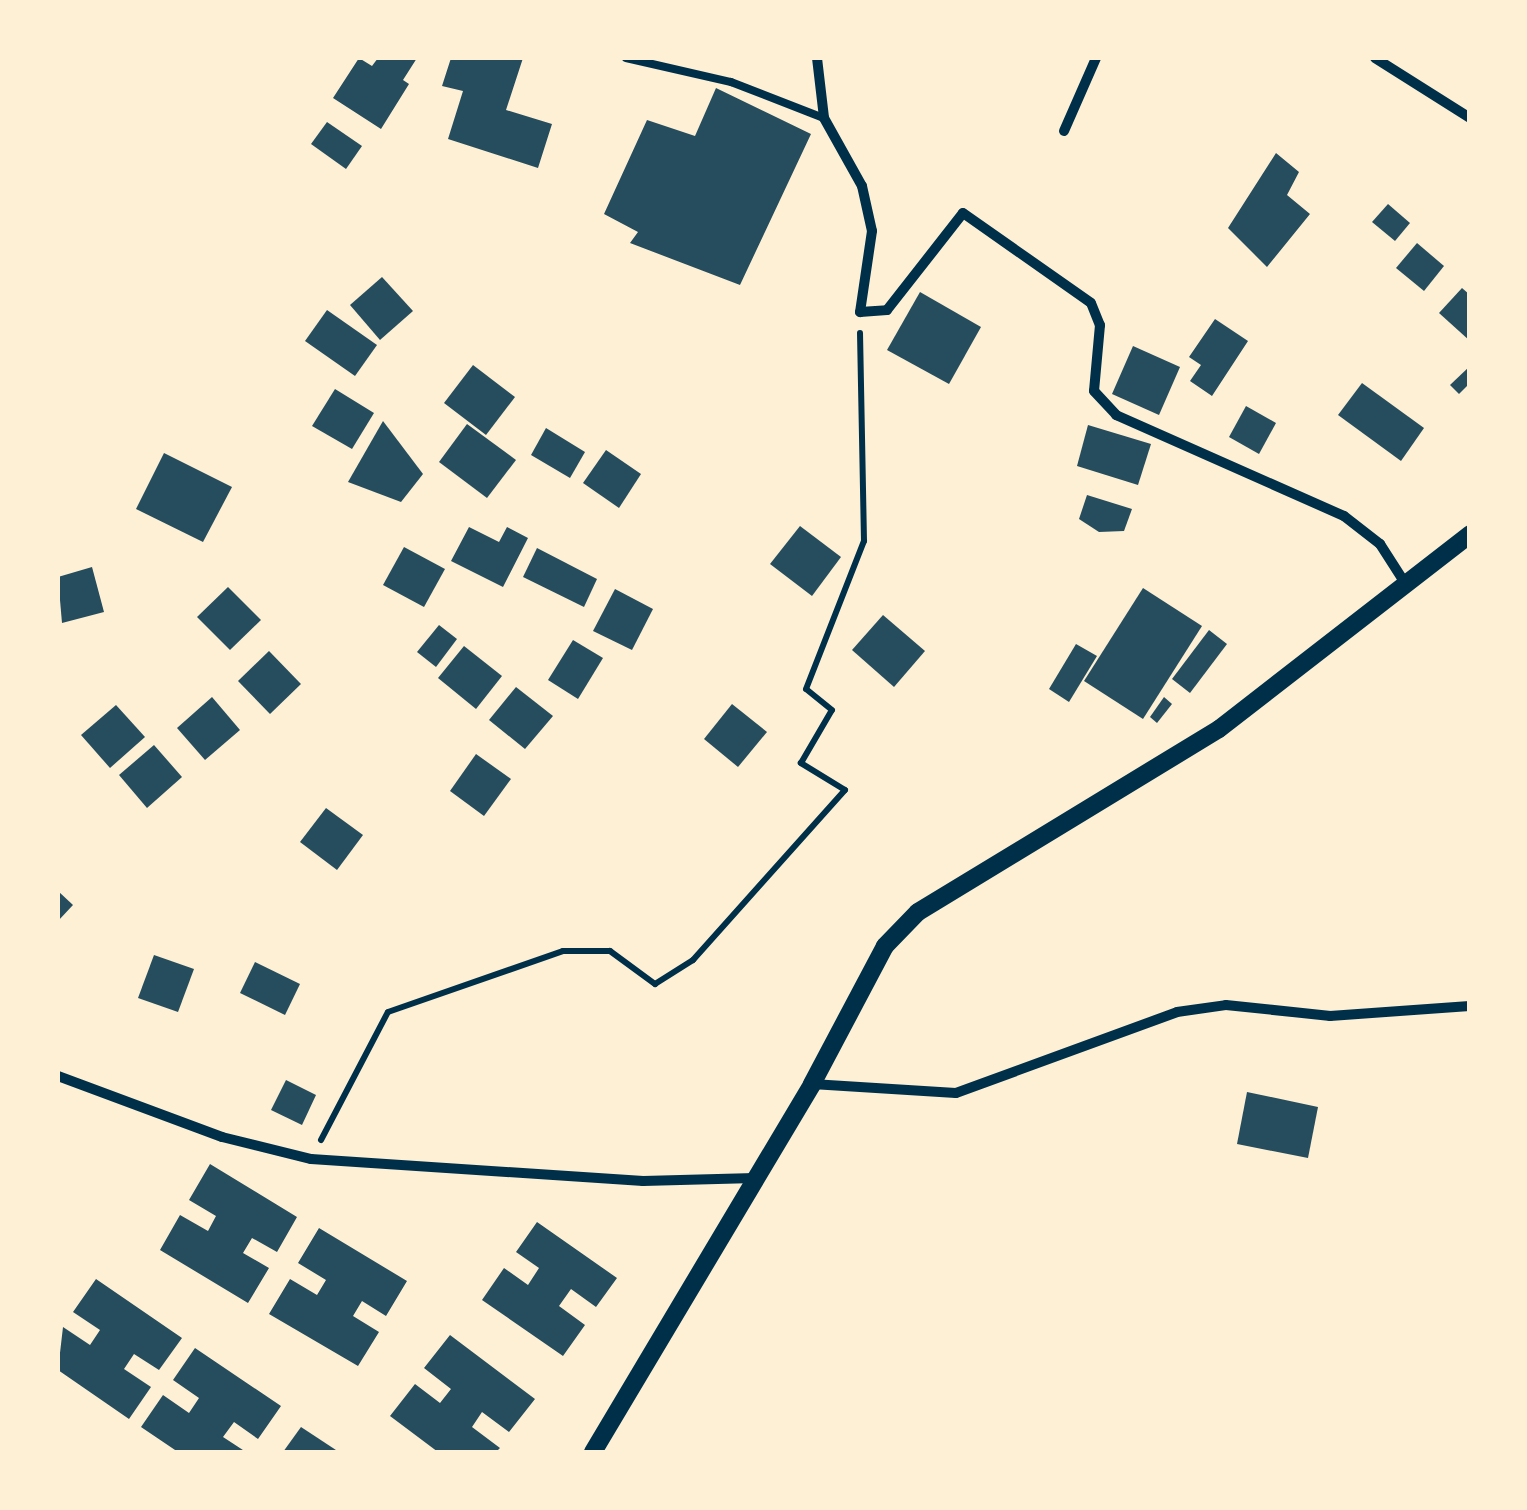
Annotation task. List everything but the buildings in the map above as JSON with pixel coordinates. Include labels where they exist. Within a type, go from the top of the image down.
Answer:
[{"type":"street","points":[[817,58],[824,118],[862,186],[872,231],[860,312],[887,310],[963,213],[1091,303],[1100,325],[1094,391],[1116,414],[1344,516],[1380,544],[1405,583]]},
{"type":"street","points":[[1064,131],[1096,58]]},
{"type":"street","points":[[1375,58],[1470,118]]},
{"type":"street","points":[[593,1452],[812,1084],[885,946],[918,912],[1219,729],[1470,534]]},
{"type":"street","points":[[812,1084],[956,1093],[1177,1012],[1226,1005],[1330,1016],[1470,1006]]},
{"type":"street","points":[[58,1076],[222,1137],[311,1158],[643,1181],[755,1178]]},
{"type":"lane","points":[[626,58],[731,82],[824,118]]},
{"type":"path","points":[[311,1158],[388,1012],[563,951],[610,952],[655,984],[707,946],[845,790],[802,763],[832,710],[806,689],[864,542],[860,312]]}]
